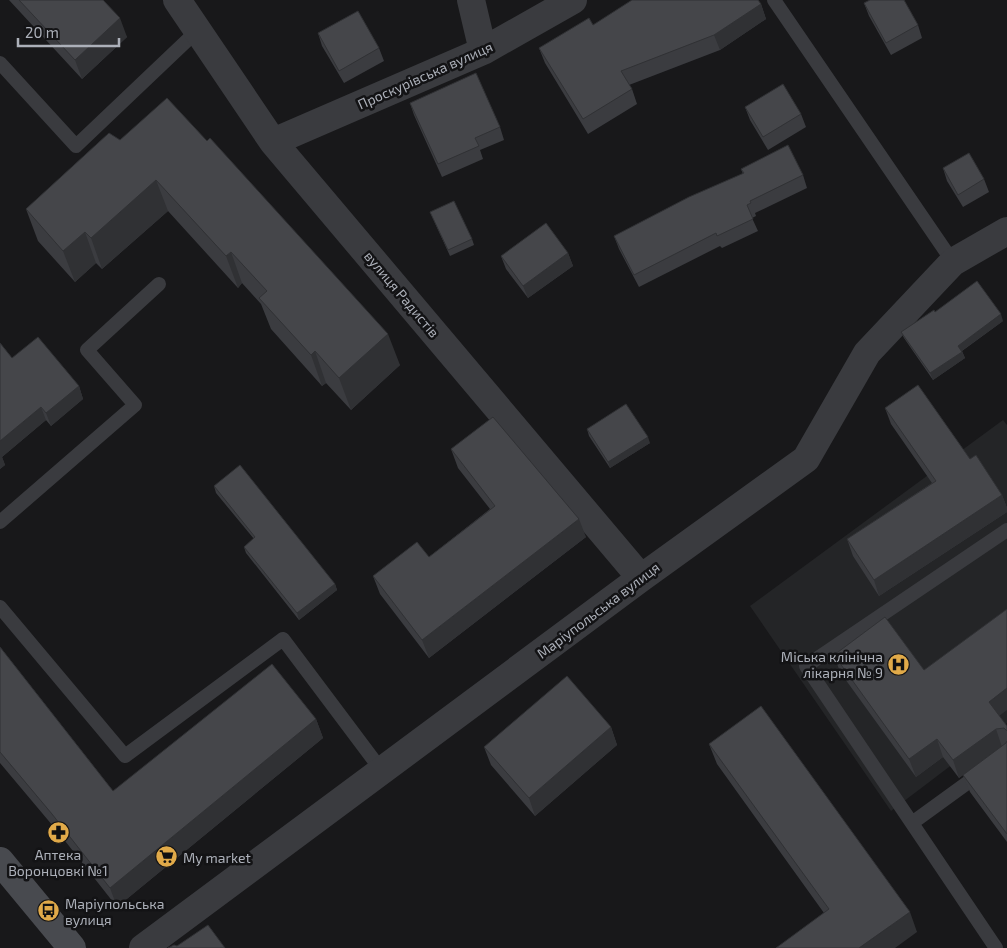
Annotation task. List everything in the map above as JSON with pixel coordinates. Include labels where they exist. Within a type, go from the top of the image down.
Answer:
[{"type":"main road","points":[[0,861],[72,948]]},
{"type":"street","name":"вулиця Радистів","points":[[178,0],[273,142],[641,578]]},
{"type":"street","points":[[471,0],[483,51]]},
{"type":"street","name":"Проскурівська вулиця","points":[[273,142],[483,51],[573,0]]},
{"type":"street","name":"Маріупольська вулиця","points":[[143,948],[641,578],[806,459],[867,353],[953,262],[1007,231]]},
{"type":"lane","points":[[774,0],[953,262]]},
{"type":"lane","points":[[0,63],[76,146],[198,30]]},
{"type":"lane","points":[[0,522],[135,405],[88,350],[158,284]]},
{"type":"lane","points":[[996,948],[806,666],[1007,530]]},
{"type":"lane","points":[[2,614],[125,756],[283,639],[382,771]]},
{"type":"lane","points":[[912,823],[1007,754]]},
{"type":"shaded area","name":"Міська клінічна лікарня № 9","points":[[1003,420],[1007,425],[1007,723],[891,811],[750,606]]},
{"type":"building","points":[[19,0],[103,0],[120,18],[75,60]]},
{"type":"building","points":[[632,0],[758,0],[761,4],[714,35],[621,71],[632,89],[583,119],[539,48],[589,18],[593,25]]},
{"type":"building","points":[[870,0],[904,0],[918,25],[886,43],[864,3]]},
{"type":"building","points":[[358,11],[379,48],[339,71],[318,33]]},
{"type":"building","points":[[476,73],[500,127],[475,138],[479,146],[438,164],[410,103]]},
{"type":"building","points":[[783,84],[801,114],[763,137],[745,107]]},
{"type":"building","points":[[167,98],[207,141],[210,138],[388,334],[339,378],[315,351],[311,355],[259,298],[267,291],[231,252],[226,256],[156,180],[91,238],[85,232],[63,251],[26,209],[109,133],[120,140]]},
{"type":"building","points":[[788,145],[803,175],[750,201],[751,203],[747,205],[753,219],[717,236],[716,233],[634,275],[614,236],[689,197],[744,173],[741,169]]},
{"type":"building","points":[[969,153],[984,179],[958,195],[943,168]]},
{"type":"building","points":[[454,201],[472,239],[448,250],[430,212]]},
{"type":"building","points":[[546,223],[568,253],[523,286],[501,256]]},
{"type":"building","points":[[977,281],[1001,314],[958,346],[962,352],[930,373],[901,332],[934,310],[935,312]]},
{"type":"building","points":[[38,337],[79,386],[46,413],[41,407],[0,441],[0,343],[12,358]]},
{"type":"building","points":[[918,385],[970,459],[976,455],[1002,495],[874,580],[847,539],[936,481],[885,408]]},
{"type":"building","points":[[626,404],[648,437],[608,462],[587,429]]},
{"type":"building","points":[[493,417],[579,519],[422,640],[373,576],[417,542],[429,557],[495,506],[451,449]]},
{"type":"building","points":[[240,465],[335,584],[297,613],[244,547],[255,537],[214,486]]},
{"type":"building","points":[[1007,609],[1007,688],[989,702],[1007,726],[1007,731],[1004,728],[996,729],[953,760],[937,739],[909,759],[834,655],[885,617],[924,670]]},
{"type":"building","points":[[0,647],[113,791],[272,664],[316,719],[110,888],[0,752]]},
{"type":"building","points":[[567,676],[611,727],[529,798],[484,747]]},
{"type":"building","points":[[761,706],[910,912],[859,948],[776,948],[829,909],[709,744]]},
{"type":"building","points":[[1007,741],[1007,834],[963,775]]},
{"type":"building","points":[[208,925],[225,948],[168,948],[174,945],[177,946]]},
{"type":"place","name":"Міська клінічна лікарня № 9","points":[[899,664]]},
{"type":"place","name":"Аптека Воронцовкі №1","points":[[58,832]]},
{"type":"place","name":"My market","points":[[167,857]]},
{"type":"place","name":"Маріупольська вулиця","points":[[49,911]]}]
